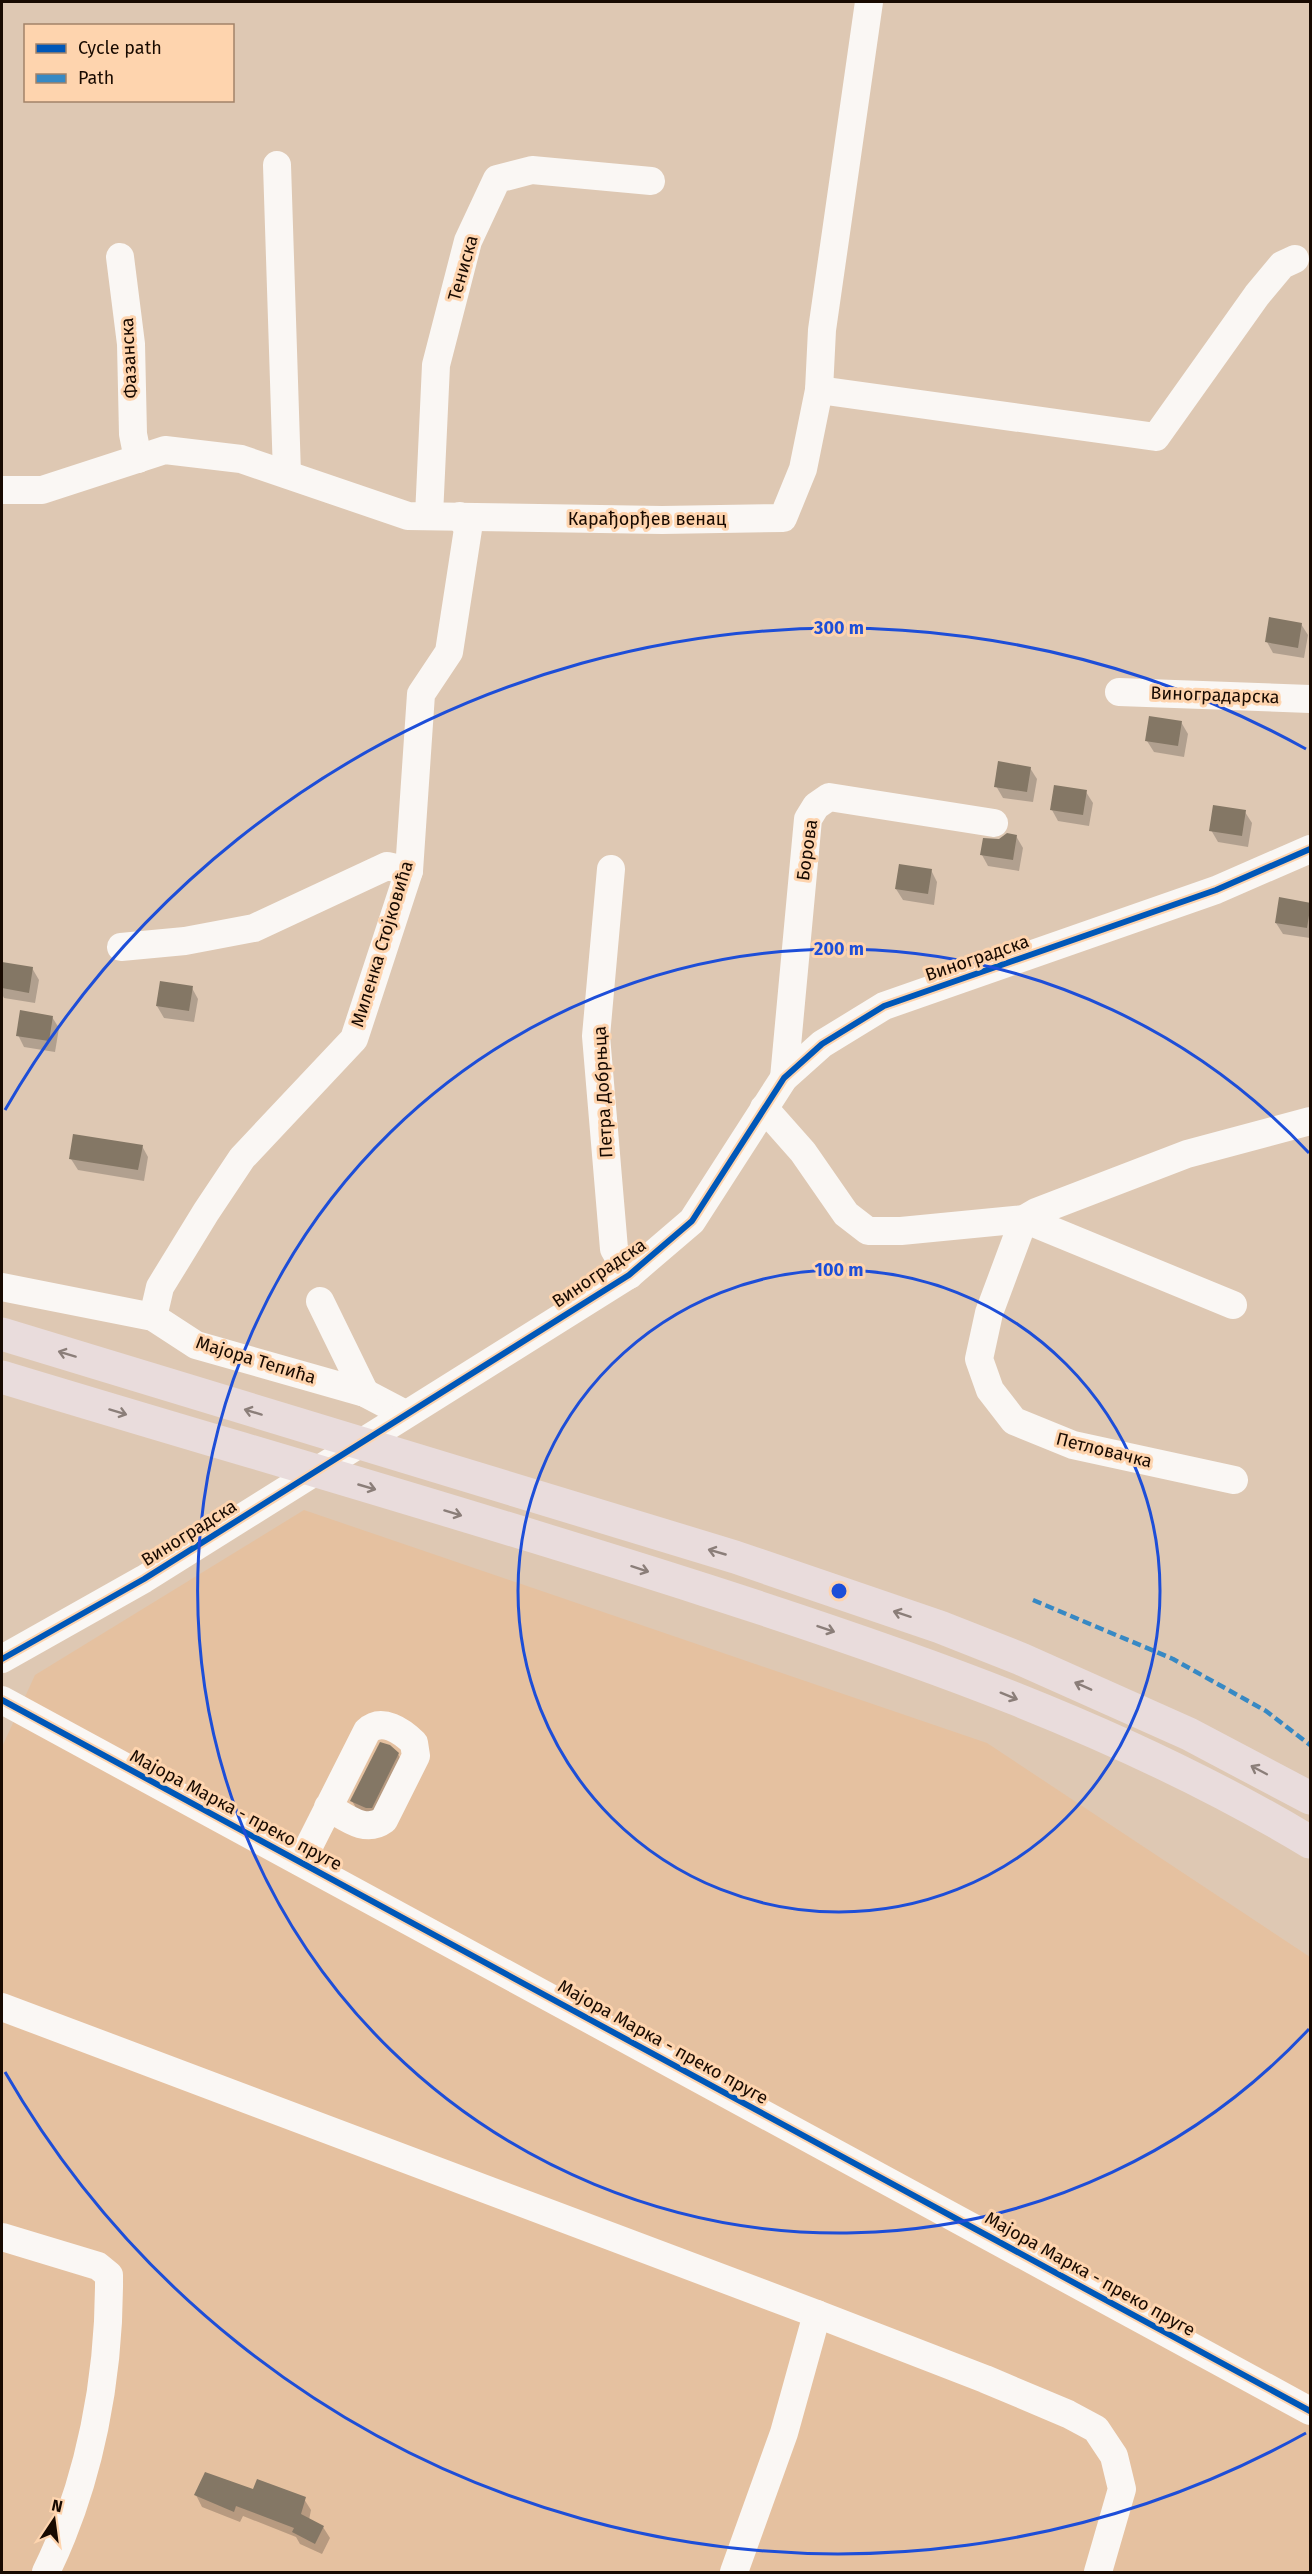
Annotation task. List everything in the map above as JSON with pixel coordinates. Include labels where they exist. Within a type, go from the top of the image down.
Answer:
[{"type":"highway","points":[[2,1334],[735,1557],[940,1627],[1022,1659],[1179,1729],[1311,1798]]},
{"type":"highway","points":[[2,1377],[786,1615],[949,1672],[1152,1758],[1222,1792],[1311,1842]]},
{"type":"street","name":"Карађорђев венац","points":[[2,490],[42,490],[165,450],[241,459],[408,516],[571,519],[783,518],[803,469],[819,390],[822,330],[869,2]]},
{"type":"street","points":[[277,165],[287,474]]},
{"type":"street","name":"Тениска","points":[[429,516],[436,365],[468,241],[497,179],[532,170],[651,181]]},
{"type":"street","name":"Фазанска","points":[[120,257],[131,344],[133,434],[138,459]]},
{"type":"street","points":[[819,390],[1156,437],[1257,295],[1282,265],[1295,259]]},
{"type":"street","name":"Миленка Стојковића","points":[[153,1317],[160,1287],[242,1158],[354,1039],[408,871],[421,694],[448,652],[468,529],[459,516]]},
{"type":"street","name":"Виноградарска","points":[[1119,692],[1311,699]]},
{"type":"street","name":"Борова","points":[[784,1078],[808,819],[816,806],[830,797],[994,823]]},
{"type":"street","name":"Виноградска","points":[[2,1659],[144,1579],[629,1275],[692,1221],[784,1078],[822,1044],[884,1006],[1216,890],[1311,849]]},
{"type":"street","points":[[121,947],[185,941],[254,928],[348,882],[387,866],[408,871]]},
{"type":"street","name":"Петра Добрњца","points":[[612,869],[596,1036],[614,1249],[629,1275]]},
{"type":"street","points":[[764,1108],[803,1152],[846,1214],[868,1231],[901,1231],[1024,1220],[1233,1305]]},
{"type":"street","points":[[1024,1220],[1036,1212],[1187,1154],[1311,1121]]},
{"type":"street","name":"Петловачка","points":[[1024,1220],[989,1313],[979,1359],[990,1390],[1014,1421],[1072,1445],[1234,1480]]},
{"type":"street","name":"Мајора Тепића","points":[[2,1287],[153,1317],[196,1345],[365,1393],[405,1414]]},
{"type":"street","points":[[320,1301],[365,1393]]},
{"type":"street","name":"Мајора Марка - преко пруге","points":[[2,1700],[1311,2411]]},
{"type":"street","points":[[301,1862],[328,1807]]},
{"type":"street","points":[[2,2007],[817,2314],[1068,2414],[1096,2429],[1114,2456],[1122,2489],[1098,2572]]},
{"type":"street","points":[[2,2237],[98,2266],[109,2275],[110,2314],[98,2413],[79,2489],[46,2572]]},
{"type":"street","points":[[734,2572],[784,2433],[817,2314]]},
{"type":"shaded area","points":[[304,1510],[987,1743],[1310,1957],[1310,2572],[2,2572],[2,1747],[35,1675]]},
{"type":"building","points":[[1269,617],[1302,623],[1298,648],[1265,642]]},
{"type":"building","points":[[1149,716],[1182,721],[1178,746],[1145,741]]},
{"type":"building","points":[[998,761],[1031,767],[1027,792],[994,787]]},
{"type":"building","points":[[1054,785],[1087,790],[1083,815],[1050,810]]},
{"type":"building","points":[[1213,805],[1246,810],[1242,836],[1209,831]]},
{"type":"building","points":[[1007,833],[1017,835],[1013,860],[980,855],[983,838],[999,839]]},
{"type":"building","points":[[899,864],[932,869],[928,894],[895,889]]},
{"type":"building","points":[[1279,897],[1311,903],[1307,928],[1275,923]]},
{"type":"building","points":[[2,962],[33,967],[29,993],[2,988]]},
{"type":"building","points":[[160,981],[193,986],[189,1011],[156,1006]]},
{"type":"building","points":[[20,1010],[53,1016],[49,1041],[16,1036]]},
{"type":"building","points":[[73,1134],[143,1145],[138,1170],[69,1159]]},
{"type":"building","points":[[380,1742],[390,1745],[399,1753],[372,1808],[366,1808],[350,1801]]},
{"type":"building","points":[[205,2472],[253,2489],[257,2479],[306,2497],[301,2514],[324,2526],[315,2544],[292,2532],[294,2528],[236,2506],[234,2512],[194,2495]]},
{"type":"marked path","points":[[1033,1600],[1173,1659],[1266,1711],[1310,1745]]},
{"type":"cycle path","points":[[2,1659],[144,1579],[629,1275],[692,1221],[784,1078],[822,1044],[884,1006],[1216,890],[1310,849]]},
{"type":"cycle path","points":[[2,1700],[1310,2411]]}]
